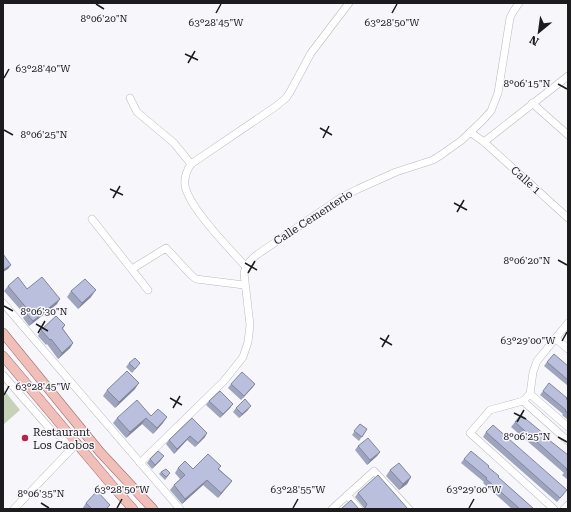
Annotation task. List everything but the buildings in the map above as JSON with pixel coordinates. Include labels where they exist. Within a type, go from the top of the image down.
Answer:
[{"type":"main road","points":[[3,333],[85,434],[153,509]]},
{"type":"main road","points":[[3,356],[133,509]]},
{"type":"main road","points":[[77,444],[85,434]]},
{"type":"street","points":[[140,463],[224,381],[240,362],[245,351],[249,334],[249,317],[244,285],[244,273],[246,267],[203,218],[186,190],[185,179],[188,170],[191,164],[286,98],[311,53],[349,3]]},
{"type":"street","name":"Calle Cementerio","points":[[246,267],[258,254],[342,197],[358,188],[396,172],[433,160],[450,149],[487,116],[494,106],[498,93],[510,18],[519,3]]},
{"type":"street","points":[[484,142],[568,76]]},
{"type":"street","points":[[130,98],[137,112],[174,143],[191,164]]},
{"type":"street","points":[[532,103],[568,135]]},
{"type":"street","name":"Calle 1","points":[[470,132],[484,142],[568,218]]},
{"type":"street","points":[[92,219],[148,290]]},
{"type":"street","points":[[132,269],[166,248],[190,275],[196,279],[244,285]]},
{"type":"street","points":[[3,303],[140,463],[175,507]]},
{"type":"street","points":[[554,509],[470,433],[490,410],[523,401],[530,394],[535,365],[540,356],[568,323]]},
{"type":"street","points":[[555,338],[568,350]]},
{"type":"street","points":[[3,375],[51,430],[63,438],[77,444],[14,509]]},
{"type":"street","points":[[530,394],[568,428]]},
{"type":"street","points":[[523,401],[568,441]]},
{"type":"street","points":[[332,509],[374,472],[409,509]]},
{"type":"street","points":[[347,495],[359,509]]},
{"type":"street","points":[[564,509],[568,505]]},
{"type":"green space","points":[[3,389],[20,410],[3,425]]},
{"type":"place","name":"Restaurant Los Caobos","points":[[25,438]]}]
